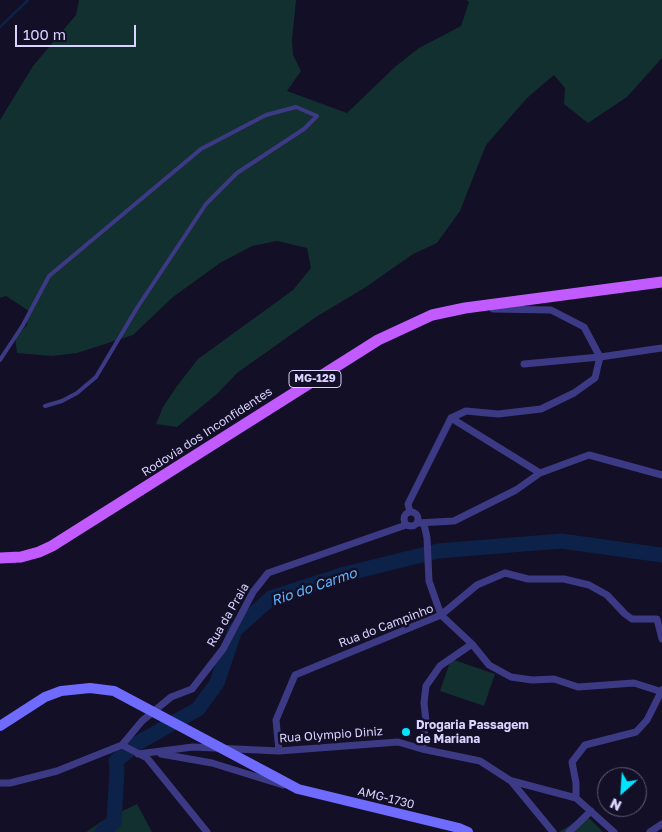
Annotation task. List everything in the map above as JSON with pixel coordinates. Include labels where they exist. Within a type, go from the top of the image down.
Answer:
[{"type":"main road","name":"Rodovia dos Inconfidentes","points":[[0,558],[6,559],[30,554],[52,546],[378,340],[432,315],[465,308],[662,282]]},
{"type":"main road","name":"AMG-1730","points":[[0,726],[45,697],[61,691],[74,689],[114,691],[298,789],[459,828],[468,832]]},
{"type":"street","points":[[410,512],[408,504],[451,418],[466,412],[498,414],[541,410],[595,378],[600,357],[584,327],[551,310],[465,308]]},
{"type":"street","points":[[524,364],[600,357],[662,348]]},
{"type":"street","points":[[451,418],[540,473]]},
{"type":"street","points":[[421,523],[454,521],[516,490],[540,473],[589,455],[662,475]]},
{"type":"street","points":[[410,512],[416,514],[427,538],[429,580],[441,615],[477,585],[505,573],[528,579],[564,580],[589,585],[607,596],[625,614],[632,618],[657,619],[662,638]]},
{"type":"street","points":[[406,525],[404,516],[410,512]]},
{"type":"street","name":"Rua da Praia","points":[[122,744],[142,721],[171,697],[192,689],[223,649],[253,592],[268,573],[406,525],[411,526],[421,523]]},
{"type":"street","name":"Rua do Campinho","points":[[279,751],[276,720],[295,675],[441,615],[472,644],[489,665],[512,677],[532,680],[554,679],[578,687],[634,683],[662,691]]},
{"type":"street","points":[[422,749],[426,721],[424,703],[426,686],[440,666],[472,644]]},
{"type":"street","points":[[576,798],[576,782],[572,762],[585,745],[636,732],[647,720],[662,691]]},
{"type":"street","name":"Rua Olympio Diniz","points":[[138,754],[193,747],[279,751],[398,742],[480,761],[512,781],[554,832]]},
{"type":"street","points":[[0,783],[10,783],[57,771],[122,744],[147,758],[207,832]]},
{"type":"street","points":[[154,753],[212,763],[298,789]]},
{"type":"street","points":[[512,781],[576,798],[614,832]]},
{"type":"street","points":[[569,832],[591,811]]},
{"type":"street","points":[[650,832],[662,824]]},
{"type":"lane","points":[[0,360],[23,325],[49,276],[201,149],[266,115],[296,106],[317,116],[304,129],[237,173],[206,204],[137,308],[96,377],[77,393],[62,401],[45,406]]},
{"type":"green space","points":[[79,0],[296,0],[292,40],[293,55],[301,71],[287,91],[347,113],[396,66],[419,48],[461,26],[469,2],[466,0],[662,0],[662,58],[627,97],[588,123],[564,104],[565,88],[554,75],[527,98],[486,145],[460,211],[437,243],[413,254],[366,287],[316,317],[237,373],[218,393],[177,427],[156,424],[163,407],[177,386],[198,359],[293,290],[311,268],[307,248],[277,241],[252,246],[220,263],[173,297],[133,335],[77,353],[52,356],[17,353],[15,337],[27,325],[29,311],[6,296],[0,298],[0,120],[33,66],[76,15]]},
{"type":"green space","points":[[451,659],[495,674],[484,706],[440,691]]},
{"type":"green space","points":[[137,804],[152,832],[86,832],[104,820]]},
{"type":"green space","points":[[586,815],[603,832],[559,832]]},
{"type":"waterway","points":[[0,27],[28,0]]},
{"type":"waterway","name":"Rio do Carmo","points":[[102,832],[114,822],[116,761],[136,744],[198,709],[217,683],[235,630],[271,598],[345,574],[438,551],[561,541],[662,555]]},
{"type":"place","name":"Drogaria Passagem de Mariana","points":[[406,732]]}]
